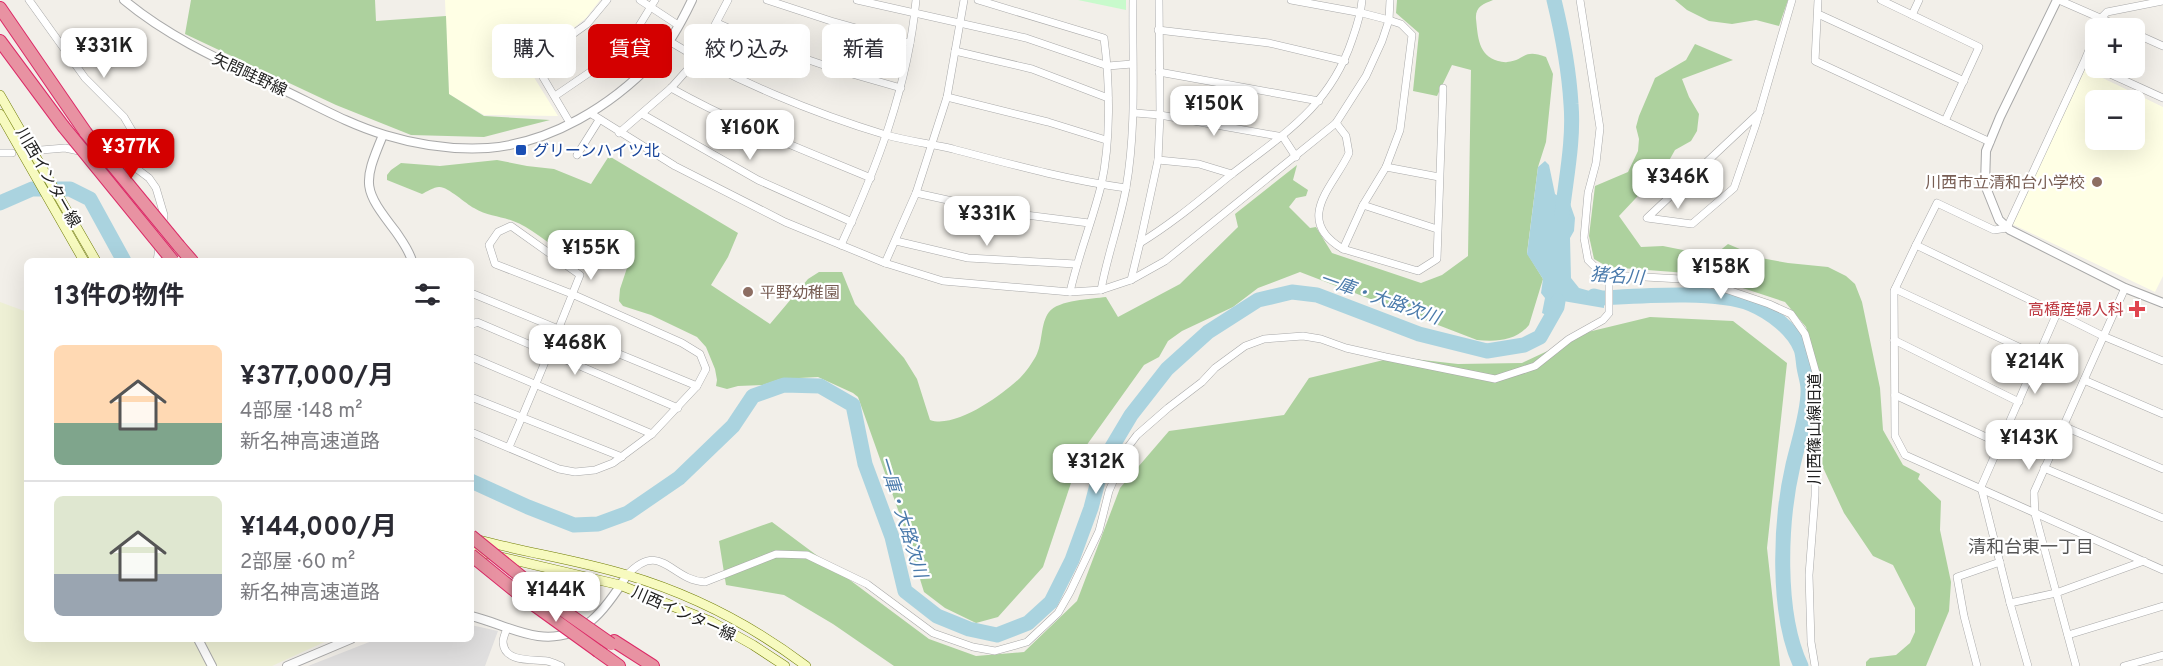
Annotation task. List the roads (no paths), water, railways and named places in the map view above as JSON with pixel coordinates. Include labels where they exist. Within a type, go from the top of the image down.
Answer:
[{"type":"highway","points":[[0,8],[86,133],[189,258]]},
{"type":"highway","points":[[0,40],[63,126],[171,258]]},
{"type":"highway","points":[[474,539],[561,609],[643,666]]},
{"type":"highway","points":[[474,557],[519,594],[619,666]]},
{"type":"highway","points":[[612,643],[653,666]]},
{"type":"main road","name":"川西インター線","points":[[0,95],[94,258]]},
{"type":"main road","name":"川西インター線","points":[[0,114],[82,258]]},
{"type":"main road","name":"川西インター線","points":[[474,538],[627,575],[675,592],[717,610],[806,666]]},
{"type":"main road","name":"川西インター線","points":[[474,551],[620,585],[712,622],[785,666]]},
{"type":"street","points":[[29,0],[85,78],[124,117],[137,138],[139,151],[137,169]]},
{"type":"street","name":"矢問畦野線","points":[[124,0],[137,11],[202,51],[347,120],[383,135],[434,146],[490,148],[520,142],[590,113],[635,78]]},
{"type":"street","points":[[570,123],[534,62],[587,24],[607,0]]},
{"type":"street","points":[[640,0],[653,3],[678,25]]},
{"type":"street","name":"矢問畦野線","points":[[672,36],[692,0]]},
{"type":"street","points":[[728,0],[717,23],[768,46],[838,70],[901,88]]},
{"type":"street","points":[[767,0],[910,43]]},
{"type":"street","points":[[857,0],[1026,38],[1108,66],[1132,64]]},
{"type":"street","points":[[842,245],[887,135],[901,88],[916,0]]},
{"type":"street","points":[[885,263],[916,193],[932,144],[946,97],[964,0]]},
{"type":"street","points":[[978,0],[1104,38],[1108,66],[1108,98],[1101,184],[1076,264],[1070,292]]},
{"type":"street","points":[[1101,290],[1126,188],[1135,113],[1132,64],[1133,0]]},
{"type":"street","points":[[1131,280],[1158,160],[1159,0]]},
{"type":"street","points":[[1291,0],[1389,20],[1401,24],[1412,35],[1400,130],[1386,167],[1363,205],[1343,249]]},
{"type":"street","points":[[1140,243],[1162,230],[1283,137],[1319,101],[1345,61],[1362,13],[1362,0]]},
{"type":"street","points":[[590,113],[675,166],[775,217],[885,263],[943,281],[1070,292],[1101,290],[1131,280],[1165,261],[1336,123],[1366,76],[1382,41],[1389,20],[1390,0]]},
{"type":"street","points":[[474,617],[537,636],[557,637],[593,621],[603,611],[627,575],[638,563],[648,559],[660,561],[695,581],[705,582],[776,554],[807,555],[867,584],[933,633],[973,647],[995,651],[1027,642],[1058,613],[1094,545],[1106,509],[1109,491],[1128,447],[1137,435],[1202,382],[1215,368],[1245,346],[1264,339],[1303,336],[1386,357],[1495,379],[1534,366],[1569,339],[1604,320],[1609,313],[1609,278],[1588,260],[1584,238],[1588,193],[1596,163],[1600,128],[1580,0]]},
{"type":"street","points":[[1760,112],[1647,218],[1692,224],[1734,188],[1760,112],[1792,0]]},
{"type":"street","points":[[1818,0],[1815,61],[1990,142]]},
{"type":"street","points":[[1881,0],[1979,47],[1945,121]]},
{"type":"street","points":[[1912,15],[1919,0]]},
{"type":"street","points":[[2163,1],[2107,12],[2101,18],[2058,0],[1986,151],[1985,185],[1999,220],[2007,228],[2125,288],[2163,303]]},
{"type":"street","points":[[555,96],[615,55],[639,26],[653,3]]},
{"type":"street","points":[[1818,14],[1964,81]]},
{"type":"street","points":[[1158,30],[1269,43],[1345,61]]},
{"type":"street","points":[[2145,38],[2163,46]]},
{"type":"street","points":[[955,51],[1032,69],[1108,98]]},
{"type":"street","points":[[2007,228],[2084,62]]},
{"type":"street","points":[[1159,72],[1319,101]]},
{"type":"street","points":[[620,133],[671,88],[684,73]]},
{"type":"street","points":[[742,78],[789,99],[887,135],[1028,169],[1126,188]]},
{"type":"street","points":[[2120,78],[2163,98]]},
{"type":"street","points":[[671,88],[780,141],[871,178]]},
{"type":"street","points":[[1336,123],[1346,136],[1349,153],[1320,204],[1319,218],[1328,237],[1343,249],[1418,271],[1437,259],[1443,88]]},
{"type":"street","points":[[946,97],[1048,122],[1106,140]]},
{"type":"street","points":[[1135,113],[1160,115],[1283,137],[1296,157]]},
{"type":"street","points":[[642,114],[758,180],[852,222]]},
{"type":"street","points":[[577,155],[599,120]]},
{"type":"street","points":[[383,135],[370,166],[368,187],[371,198],[402,241],[410,258]]},
{"type":"street","points":[[41,150],[65,148],[93,154],[137,169],[149,178],[156,188],[164,215],[157,258]]},
{"type":"street","points":[[0,153],[12,153]]},
{"type":"street","points":[[1158,160],[1199,164],[1232,174]]},
{"type":"street","points":[[1386,167],[1439,177]]},
{"type":"street","points":[[916,193],[1002,213],[1089,223]]},
{"type":"street","points":[[2007,228],[1994,230],[1937,203],[1895,289],[1895,436],[1905,455],[2163,570]]},
{"type":"street","points":[[1363,205],[1437,229]]},
{"type":"street","points":[[474,433],[559,469],[586,472],[604,467],[622,457],[652,434],[678,408],[706,369],[700,354],[682,343],[572,294],[495,264],[489,245],[498,232],[511,226],[580,275],[572,294],[560,329],[509,447]]},
{"type":"street","points":[[896,241],[968,258],[1076,264]]},
{"type":"street","points":[[1916,245],[2103,336],[2163,361]]},
{"type":"street","name":"川西篠山線旧道","points":[[1609,278],[1699,280],[1791,314],[1805,334],[1816,373],[1815,495],[1809,575],[1811,642],[1815,666]]},
{"type":"street","points":[[2076,666],[2035,513],[2034,492],[2125,288]]},
{"type":"street","points":[[1895,289],[2038,356]]},
{"type":"street","points":[[474,294],[696,386]]},
{"type":"street","points":[[2028,666],[1982,488],[2057,313]]},
{"type":"street","points":[[474,324],[477,322],[550,352],[678,408]]},
{"type":"street","points":[[1894,340],[2019,402]]},
{"type":"street","points":[[474,358],[652,434]]},
{"type":"street","points":[[2084,380],[2163,414]]},
{"type":"street","points":[[1895,395],[2001,444]]},
{"type":"street","points":[[474,398],[622,457]]},
{"type":"street","points":[[2063,426],[2163,469]]},
{"type":"street","points":[[2044,468],[2163,518]]},
{"type":"street","points":[[2010,603],[2056,593],[2144,561]]},
{"type":"street","points":[[1977,666],[1957,577],[2000,562]]},
{"type":"street","points":[[2068,635],[2163,606]]},
{"type":"street","points":[[507,628],[503,642],[505,650],[511,656],[519,659],[550,661],[561,666]]},
{"type":"street","points":[[200,642],[212,666]]},
{"type":"street","points":[[287,666],[344,642]]},
{"type":"street","points":[[2124,666],[2163,655]]},
{"type":"water","points":[[1545,161],[1549,165],[1555,194],[1567,195],[1575,218],[1574,231],[1570,238],[1571,278],[1579,288],[1604,295],[1604,308],[1563,301],[1557,320],[1542,313],[1545,298],[1541,293],[1543,279],[1527,254],[1538,167]]},
{"type":"waterway","name":"猪名川","points":[[1554,0],[1567,65],[1572,118],[1571,145],[1562,214]]},
{"type":"waterway","name":"一庫・大路次川","points":[[0,203],[32,189],[70,189],[90,199],[122,258]]},
{"type":"waterway","name":"一庫・大路次川","points":[[474,482],[574,525],[598,524],[628,513],[679,478],[733,426],[753,396],[784,385],[820,386],[853,405],[865,464],[892,537],[905,591],[937,616],[969,629],[997,635],[1028,623],[1051,602],[1072,560],[1091,508],[1103,462],[1131,415],[1167,369],[1208,332],[1258,300],[1292,292],[1317,295],[1419,334],[1487,351],[1524,345],[1540,337],[1558,301]]},
{"type":"waterway","name":"猪名川","points":[[1594,296],[1602,298],[1699,295],[1736,300],[1751,304],[1773,316],[1787,328],[1801,349],[1808,397],[1793,465],[1783,539],[1787,620],[1801,666]]},
{"type":"place","name":"グリーンハイツ北","points":[[521,150]]},
{"type":"place","name":"川西市立清和台小学校","points":[[2097,182]]},
{"type":"place","name":"平野幼稚園","points":[[748,292]]},
{"type":"place","name":"高橋産婦人科","points":[[2137,309]]},
{"type":"district","name":"清和台東一丁目","points":[[2031,547]]}]
